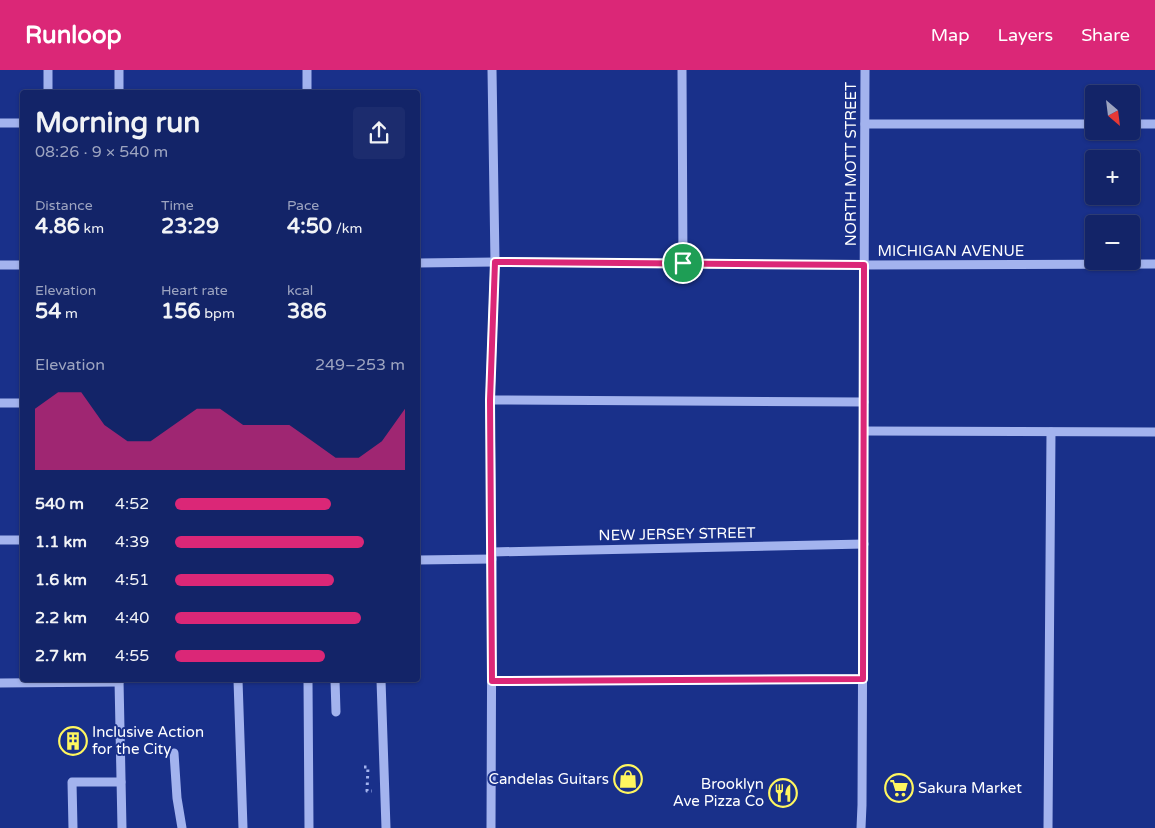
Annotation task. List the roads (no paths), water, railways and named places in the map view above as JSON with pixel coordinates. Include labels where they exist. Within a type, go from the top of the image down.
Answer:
[{"type":"street","points":[[48,70],[48,90]]},
{"type":"street","points":[[119,70],[119,90]]},
{"type":"street","points":[[307,70],[307,90]]},
{"type":"street","points":[[491,828],[492,556],[490,400],[495,262],[492,70]]},
{"type":"street","points":[[682,70],[683,263]]},
{"type":"street","name":"NORTH MOTT STREET","points":[[861,828],[864,544],[865,70]]},
{"type":"street","points":[[0,123],[20,123]]},
{"type":"street","points":[[865,124],[1085,124]]},
{"type":"street","points":[[1140,124],[1155,124]]},
{"type":"street","name":"MICHIGAN AVENUE","points":[[420,263],[1155,264]]},
{"type":"street","points":[[0,265],[20,265]]},
{"type":"street","points":[[490,400],[864,402]]},
{"type":"street","points":[[0,403],[20,403]]},
{"type":"street","points":[[864,431],[1155,432]]},
{"type":"street","points":[[1048,828],[1050,432]]},
{"type":"street","points":[[0,540],[20,540]]},
{"type":"street","name":"NEW JERSEY STREET","points":[[420,560],[864,544]]},
{"type":"street","points":[[492,681],[863,679]]},
{"type":"street","points":[[0,683],[60,682]]},
{"type":"street","points":[[120,682],[122,828]]},
{"type":"street","points":[[238,682],[243,828]]},
{"type":"street","points":[[308,682],[309,828]]},
{"type":"street","points":[[335,682],[336,712]]},
{"type":"street","points":[[381,682],[386,828]]},
{"type":"street","points":[[174,753],[182,828]]},
{"type":"street","points":[[73,828],[72,782],[121,782]]},
{"type":"place","name":"Inclusive Action for the City","points":[[73,741]]},
{"type":"place","name":"Candelas Guitars","points":[[628,779]]},
{"type":"place","name":"Sakura Market","points":[[899,788]]},
{"type":"place","name":"Brooklyn Ave Pizza Co","points":[[783,793]]}]
